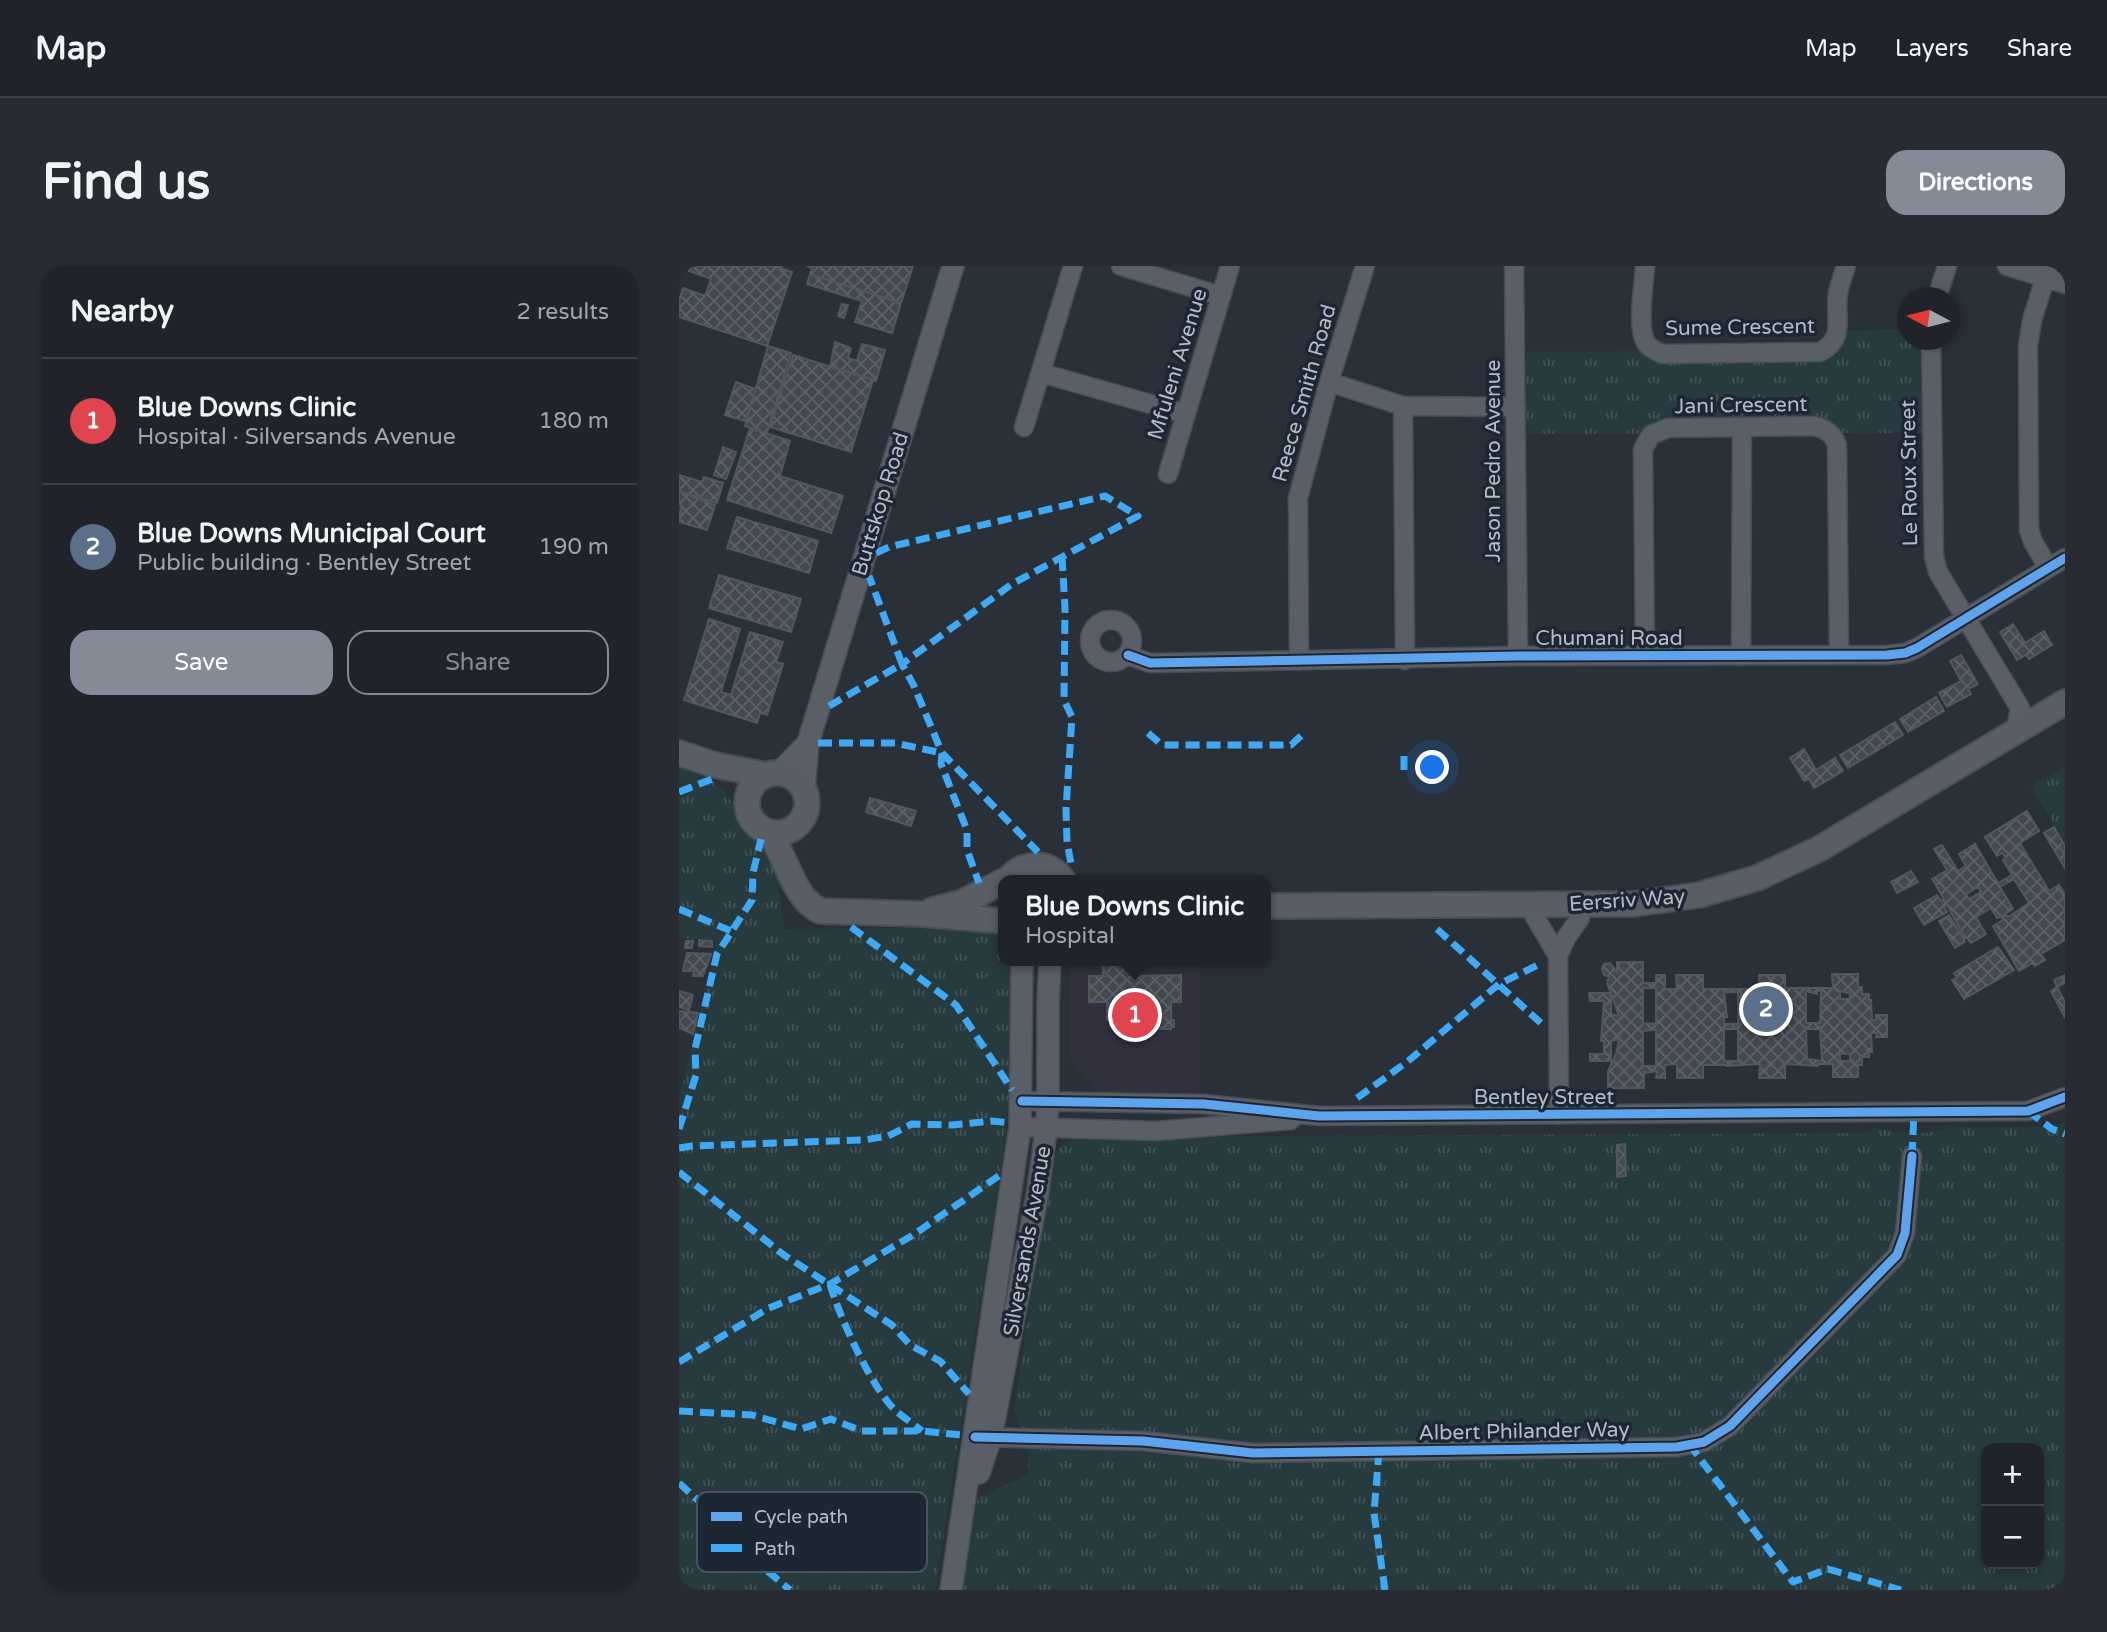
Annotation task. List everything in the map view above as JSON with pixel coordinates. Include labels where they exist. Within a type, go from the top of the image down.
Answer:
[{"type":"main road","name":"Eersriv Way","points":[[1271,906],[1620,904],[1699,895],[1756,878],[1819,849],[2018,719],[2059,710]]},
{"type":"main road","name":"Eersriv Way","points":[[1271,918],[1580,918],[1647,915],[1705,905],[1761,888],[1821,861],[2059,710]]},
{"type":"main road","points":[[679,753],[715,765],[792,776],[804,789],[807,807],[799,824],[794,881]]},
{"type":"main road","points":[[715,765],[747,807],[752,820],[768,832],[782,853],[801,896],[810,906],[820,911],[922,914],[998,920]]},
{"type":"main road","points":[[747,807],[751,788],[772,774]]},
{"type":"main road","points":[[768,832],[783,833],[799,824]]},
{"type":"main road","points":[[1016,875],[1023,868],[1034,865],[1050,868],[1058,875]]},
{"type":"main road","points":[[922,914],[998,888]]},
{"type":"street","name":"Buttskop Road","points":[[804,789],[807,743],[953,266]]},
{"type":"street","points":[[1024,427],[1073,266]]},
{"type":"street","points":[[1121,266],[1221,296]]},
{"type":"street","name":"Mfuleni Avenue","points":[[1168,474],[1230,266]]},
{"type":"street","name":"Reece Smith Road","points":[[1299,661],[1298,498],[1329,382],[1365,266]]},
{"type":"street","name":"Jason Pedro Avenue","points":[[1514,266],[1518,656]]},
{"type":"street","name":"Sume Crescent","points":[[1644,266],[1644,340],[1652,349],[1663,354],[1820,352],[1835,340],[1838,295],[1846,266]]},
{"type":"street","points":[[1940,287],[1947,266]]},
{"type":"street","points":[[2007,266],[2047,272],[2065,284]]},
{"type":"street","points":[[2047,272],[2032,320],[2028,346],[2028,512],[2033,542],[2048,567]]},
{"type":"street","name":"Le Roux Street","points":[[1931,350],[1934,556],[1938,572],[1967,619],[2018,719]]},
{"type":"street","points":[[1041,373],[1186,414]]},
{"type":"street","points":[[1329,382],[1403,405],[1516,407]]},
{"type":"street","points":[[1403,405],[1405,660]]},
{"type":"street","name":"Jani Crescent","points":[[1645,656],[1645,442],[1651,435],[1668,428],[1814,426],[1824,429],[1835,440],[1838,476],[1839,655]]},
{"type":"street","points":[[1741,656],[1742,428]]},
{"type":"street","name":"Chumani Road","points":[[1128,655],[1150,663],[1518,656],[1905,653],[1967,619],[2065,558]]},
{"type":"street","name":"Buttskop Road","points":[[772,774],[807,743]]},
{"type":"street","points":[[1535,917],[1559,956]]},
{"type":"street","points":[[1559,1115],[1559,956],[1566,938],[1580,918]]},
{"type":"street","name":"Silversands Avenue","points":[[983,1437],[1020,1127],[1022,966]]},
{"type":"street","name":"Silversands Avenue","points":[[951,1590],[964,1514],[1038,1192],[1048,1103],[1050,966]]},
{"type":"street","name":"Bentley Street","points":[[1022,1101],[1204,1104],[1319,1115],[1559,1115],[2028,1111],[2065,1097]]},
{"type":"street","points":[[1204,1104],[1204,1128]]},
{"type":"street","name":"Bentley Street","points":[[1020,1127],[1045,1130],[1156,1131],[1268,1123],[1319,1115]]},
{"type":"street","name":"Albert Philander Way","points":[[983,1437],[1143,1441],[1253,1453],[1663,1447],[1704,1442],[1730,1426],[1890,1264],[1903,1241],[1912,1156]]},
{"type":"shaded area","points":[[1073,966],[1200,966],[1200,1092],[1102,1092],[1070,1060],[1070,969]]},
{"type":"green space","points":[[1897,330],[1897,350],[1926,350],[1926,433],[1526,434],[1526,352],[1646,351],[1818,359],[1843,331]]},
{"type":"green space","points":[[679,763],[704,771],[727,795],[746,827],[770,852],[777,870],[784,929],[968,928],[998,932],[998,966],[1010,966],[1009,1100],[935,1590],[679,1590],[679,1100],[716,949],[714,939],[679,938]]},
{"type":"green space","points":[[2065,766],[2065,843],[2031,786]]},
{"type":"green space","points":[[2065,1122],[2065,1590],[960,1590],[978,1498],[1028,1475],[1029,1456],[1014,1411],[1051,1161],[1059,1148],[1070,1140],[1080,1137],[1869,1133],[1875,1128],[1917,1134],[1944,1128],[2049,1127]]},
{"type":"building","points":[[690,266],[782,266],[780,268],[792,272],[767,346],[679,317],[679,301],[683,288],[705,296],[711,279],[689,271]]},
{"type":"building","points":[[807,266],[913,266],[901,303],[810,274],[812,268]]},
{"type":"building","points":[[810,274],[901,303],[892,333],[855,322],[862,301],[807,284]]},
{"type":"building","points":[[842,304],[848,305],[844,318],[838,316]]},
{"type":"building","points":[[835,342],[851,348],[848,358],[857,361],[862,344],[885,350],[876,381],[830,367]]},
{"type":"building","points":[[768,346],[791,353],[767,433],[745,426]]},
{"type":"building","points":[[793,355],[873,380],[851,452],[770,427]]},
{"type":"building","points":[[736,382],[756,389],[745,421],[725,415]]},
{"type":"building","points":[[750,428],[790,441],[780,476],[843,496],[831,533],[727,500]]},
{"type":"building","points":[[723,447],[736,452],[726,479],[714,475]]},
{"type":"building","points":[[679,475],[702,482],[704,477],[723,483],[717,503],[679,491]]},
{"type":"building","points":[[679,491],[715,505],[707,530],[679,522]]},
{"type":"building","points":[[737,517],[818,541],[809,573],[727,548]]},
{"type":"building","points":[[719,575],[801,599],[791,632],[709,608]]},
{"type":"building","points":[[709,619],[740,629],[721,692],[731,695],[750,632],[783,642],[776,662],[783,664],[767,715],[760,713],[757,723],[684,700]]},
{"type":"building","points":[[2013,624],[2025,643],[2044,631],[2052,645],[2029,659],[2026,655],[2017,660],[2000,632]]},
{"type":"building","points":[[1961,655],[1978,684],[1968,689],[1971,694],[1947,707],[1939,693],[1961,681],[1950,661]]},
{"type":"building","points":[[1936,697],[1944,711],[1908,732],[1900,719]]},
{"type":"building","points":[[1895,722],[1903,735],[1848,768],[1840,755]]},
{"type":"building","points":[[1804,749],[1816,770],[1835,758],[1843,771],[1814,788],[1809,779],[1804,781],[1790,758]]},
{"type":"building","points":[[870,798],[916,811],[911,826],[866,812]]},
{"type":"building","points":[[2027,811],[2039,831],[2020,843],[2049,891],[2059,885],[2065,894],[2065,940],[2041,954],[2045,960],[2035,966],[2033,963],[2019,971],[1993,926],[2003,920],[2001,916],[1997,918],[1991,908],[1976,917],[1986,934],[1971,943],[1965,938],[1947,905],[1944,907],[1947,912],[1924,925],[1914,908],[1937,895],[1941,901],[1944,899],[1932,879],[1947,870],[1934,849],[1942,845],[1958,871],[1966,866],[1959,854],[1975,844],[1998,883],[2012,875],[2003,860],[2006,858],[2002,853],[1997,856],[1985,837]],"holes":[[[2014,879],[2029,903],[2008,917],[2005,914],[2013,909],[2000,887]],[[1978,887],[1981,892],[1969,899],[1966,894]]]},
{"type":"building","points":[[2054,827],[2065,846],[2065,868],[2044,833]]},
{"type":"building","points":[[1911,871],[1918,882],[1897,893],[1891,882]]},
{"type":"building","points":[[1949,915],[1965,942],[1955,948],[1939,921]]},
{"type":"building","points":[[699,940],[712,941],[712,947],[699,946]]},
{"type":"building","points":[[686,941],[693,941],[692,948],[685,948]]},
{"type":"building","points":[[1998,947],[2014,970],[1964,999],[1952,980],[1957,978],[1954,973]]},
{"type":"building","points":[[687,953],[711,954],[703,976],[693,976],[694,971],[683,971]]},
{"type":"building","points":[[1617,962],[1643,962],[1643,983],[1656,983],[1656,975],[1665,975],[1665,989],[1677,989],[1676,975],[1703,975],[1703,989],[1760,989],[1759,975],[1785,975],[1785,988],[1833,988],[1832,974],[1858,974],[1858,987],[1862,987],[1862,994],[1869,994],[1871,1000],[1872,1020],[1876,1020],[1876,1015],[1887,1015],[1887,1037],[1876,1037],[1877,1033],[1871,1033],[1872,1052],[1869,1052],[1869,1057],[1862,1057],[1862,1065],[1858,1065],[1858,1077],[1833,1077],[1833,1064],[1785,1064],[1785,1078],[1759,1078],[1760,1064],[1703,1065],[1703,1078],[1677,1078],[1677,1064],[1665,1065],[1665,1078],[1656,1078],[1657,1071],[1644,1071],[1644,1088],[1608,1088],[1608,1071],[1619,1039],[1611,1041],[1611,1061],[1590,1061],[1590,1054],[1604,1054],[1604,1041],[1601,1041],[1604,1001],[1590,1001],[1589,993],[1611,993],[1607,983],[1609,977],[1604,975],[1602,969],[1604,964],[1610,963],[1617,972]],"holes":[[[1643,988],[1656,988],[1656,1024],[1643,1023]],[[1806,991],[1817,994],[1817,991],[1821,991],[1820,1023],[1806,1023]],[[1840,991],[1850,991],[1850,999],[1840,999]],[[1724,992],[1738,992],[1738,1024],[1724,1024],[1724,1017],[1727,1017]],[[1611,994],[1619,1016],[1611,1014]],[[1724,1029],[1738,1029],[1738,1061],[1724,1061]],[[1806,1029],[1820,1029],[1822,1061],[1807,1061]],[[1656,1030],[1656,1066],[1643,1066],[1643,1031]],[[1840,1054],[1850,1054],[1850,1061],[1840,1061]]]},
{"type":"building","points":[[1103,966],[1133,966],[1134,976],[1181,975],[1181,1002],[1171,1002],[1171,1020],[1174,1020],[1174,1027],[1145,1029],[1145,1005],[1134,1005],[1134,1020],[1114,1020],[1115,1025],[1110,1025],[1110,1020],[1107,1020],[1107,1002],[1089,1002],[1089,976],[1107,976],[1107,973],[1103,974]]},
{"type":"building","points":[[2065,975],[2065,983],[2057,987],[2054,980]]},
{"type":"building","points":[[2057,987],[2065,1002],[2065,1018],[2051,991]]},
{"type":"building","points":[[679,991],[693,995],[689,1010],[679,1007]]},
{"type":"building","points":[[679,1011],[698,1013],[693,1034],[679,1028]]},
{"type":"building","points":[[1625,1144],[1626,1176],[1617,1177],[1617,1145]]},
{"type":"marked path","points":[[876,553],[889,547],[1105,496],[1138,516],[1012,584],[902,664],[942,753],[1038,852]]},
{"type":"marked path","points":[[1062,557],[1065,608],[1064,700],[1072,717],[1066,809],[1067,842],[1072,869]]},
{"type":"marked path","points":[[829,706],[902,664],[869,576]]},
{"type":"marked path","points":[[1148,733],[1162,745],[1291,745],[1302,735]]},
{"type":"marked path","points":[[818,743],[895,743],[942,753],[941,764],[967,830],[967,850],[979,883]]},
{"type":"marked path","points":[[1404,756],[1404,770]]},
{"type":"marked path","points":[[679,792],[712,779]]},
{"type":"marked path","points":[[679,1129],[696,1075],[695,1049],[717,954],[752,900],[753,873],[761,839]]},
{"type":"marked path","points":[[679,909],[731,931]]},
{"type":"marked path","points":[[851,927],[956,1005],[1012,1090]]},
{"type":"marked path","points":[[1437,929],[1542,1024]]},
{"type":"marked path","points":[[1357,1098],[1407,1062],[1499,984],[1542,963]]},
{"type":"marked path","points":[[2028,1111],[2052,1129],[2065,1134]]},
{"type":"marked path","points":[[1912,1156],[1914,1112]]},
{"type":"marked path","points":[[679,1148],[864,1140],[888,1136],[912,1124],[952,1125],[992,1121],[1010,1123]]},
{"type":"marked path","points":[[679,1172],[784,1255],[892,1325],[910,1345],[940,1361],[969,1394]]},
{"type":"marked path","points":[[679,1362],[769,1308],[830,1284],[913,1235],[1003,1173]]},
{"type":"marked path","points":[[830,1284],[849,1332],[877,1386],[896,1411],[922,1431]]},
{"type":"marked path","points":[[679,1411],[752,1415],[801,1429],[831,1419],[862,1431],[922,1431],[962,1435]]},
{"type":"marked path","points":[[1689,1444],[1793,1582],[1828,1569],[1901,1590]]},
{"type":"marked path","points":[[1379,1451],[1374,1513],[1385,1590]]},
{"type":"marked path","points":[[679,1483],[697,1499]]},
{"type":"marked path","points":[[769,1572],[790,1590]]},
{"type":"cycle path","points":[[1128,655],[1150,663],[1518,656],[1887,655],[1905,653],[1917,648],[2065,558]]},
{"type":"cycle path","points":[[1022,1101],[1204,1104],[1319,1116],[2028,1111],[2065,1097]]},
{"type":"cycle path","points":[[975,1437],[1143,1441],[1253,1453],[1677,1447],[1704,1442],[1730,1426],[1897,1255],[1905,1233],[1912,1156]]},
{"type":"place","name":"Blue Downs Municipal Court","points":[[1766,1009]]},
{"type":"place","name":"Blue Downs Clinic","points":[[1135,1015]]}]
